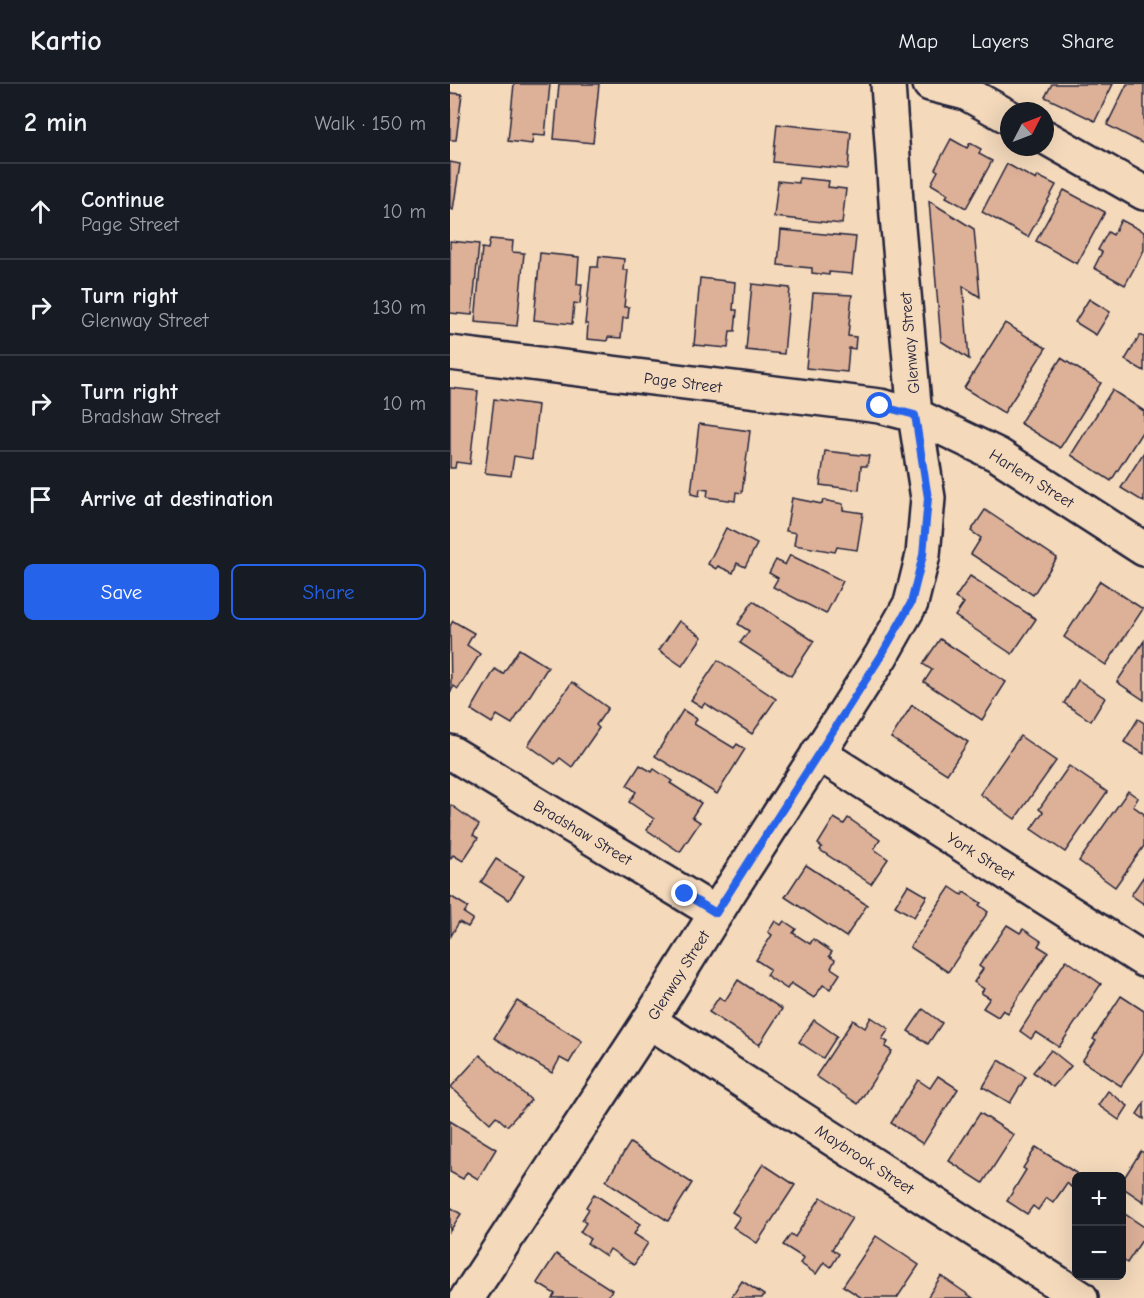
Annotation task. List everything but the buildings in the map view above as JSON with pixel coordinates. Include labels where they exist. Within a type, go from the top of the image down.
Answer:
[{"type":"street","name":"Glenway Street","points":[[471,1296],[881,656],[911,603],[923,555],[928,498],[915,415],[888,84]]},
{"type":"street","points":[[930,84],[966,93],[1000,112]]},
{"type":"street","points":[[1054,142],[1144,193]]},
{"type":"street","name":"Page Street","points":[[450,353],[880,406],[915,415]]},
{"type":"street","name":"Harlem Street","points":[[915,415],[998,455],[1144,549]]},
{"type":"street","name":"Bradshaw Street","points":[[450,752],[716,913]]},
{"type":"street","name":"York Street","points":[[818,753],[1144,960]]},
{"type":"street","name":"Maybrook Street","points":[[649,1021],[1081,1298]]},
{"type":"route","points":[[685,894],[716,913],[881,656],[911,603],[923,555],[928,498],[915,415],[880,406]]}]
